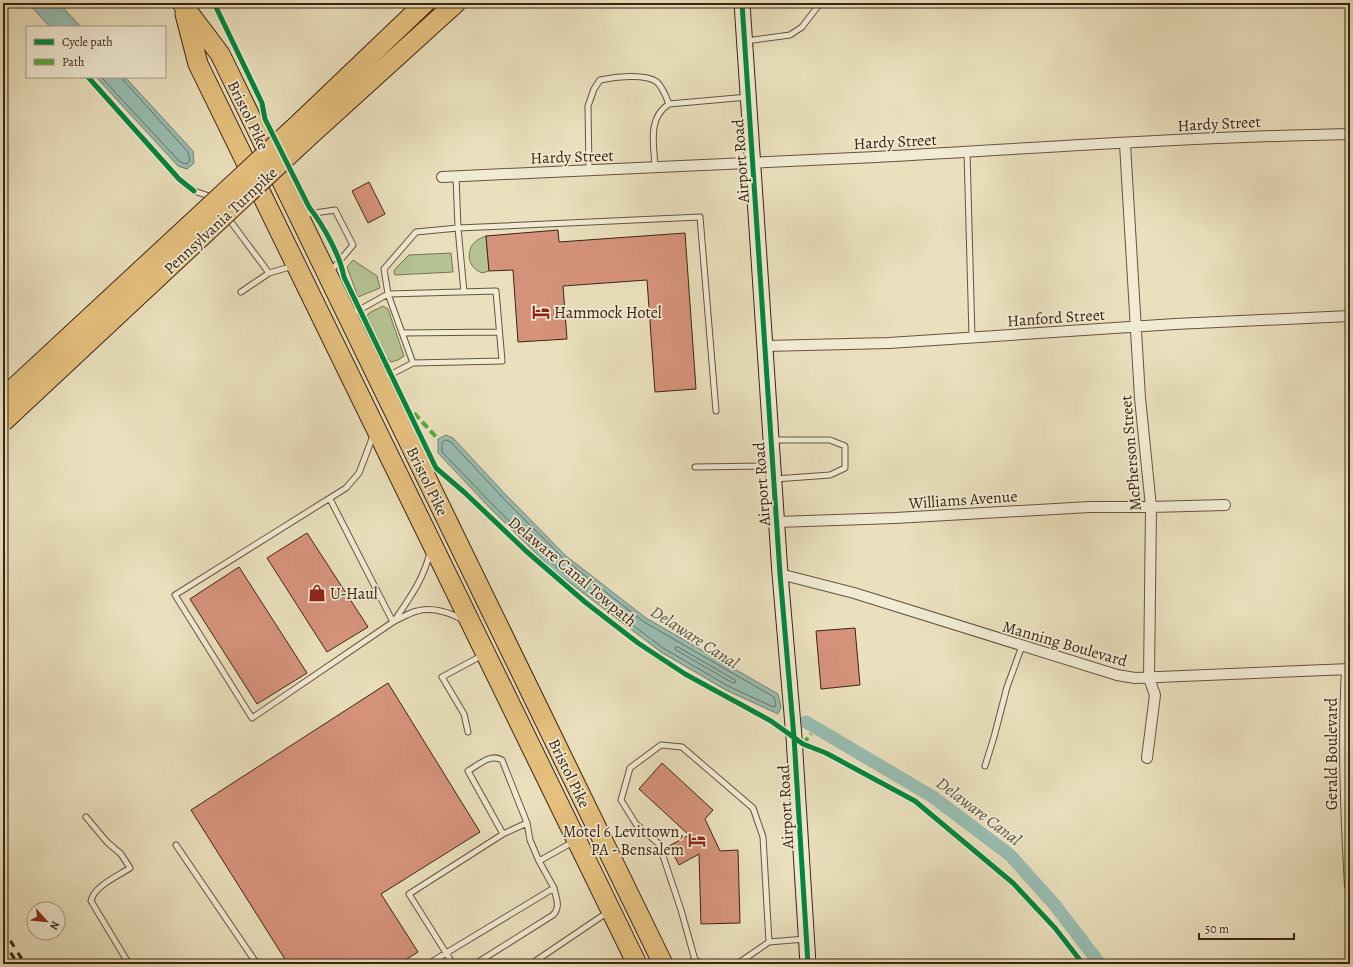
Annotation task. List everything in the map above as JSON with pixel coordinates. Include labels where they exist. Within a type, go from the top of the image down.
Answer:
[{"type":"highway","name":"Pennsylvania Turnpike","points":[[3,422],[300,134],[425,3]]},
{"type":"highway","name":"Pennsylvania Turnpike","points":[[3,398],[300,134],[456,3]]},
{"type":"highway","name":"Bristol Pike","points":[[182,4],[220,54],[663,964]]},
{"type":"highway","name":"Bristol Pike","points":[[182,4],[198,64],[637,964]]},
{"type":"street","name":"Airport Road","points":[[742,3],[780,574],[794,736],[808,964]]},
{"type":"street","name":"Hardy Street","points":[[442,177],[753,164],[1263,136],[1350,134]]},
{"type":"street","name":"McPherson Street","points":[[1125,144],[1140,398],[1151,507],[1149,678],[1155,695],[1147,758]]},
{"type":"street","name":"Hanford Street","points":[[765,346],[889,343],[1136,327],[1350,316]]},
{"type":"street","name":"Williams Avenue","points":[[777,522],[895,518],[1090,507],[1225,505]]},
{"type":"street","name":"Manning Boulevard","points":[[780,574],[854,593],[1117,675],[1135,678],[1149,678],[1348,669]]},
{"type":"street","name":"Gerald Boulevard","points":[[1348,669],[1345,761],[1350,886]]},
{"type":"lane","points":[[745,41],[790,35],[802,27],[818,6],[818,3]]},
{"type":"lane","points":[[589,170],[588,106],[594,89],[600,80],[612,78],[646,77],[656,81],[662,88],[670,104]]},
{"type":"lane","points":[[655,167],[653,129],[655,120],[664,107],[670,104],[749,97]]},
{"type":"lane","points":[[968,152],[972,337]]},
{"type":"lane","points":[[456,176],[458,228],[464,292]]},
{"type":"lane","points":[[194,191],[212,197],[217,203]]},
{"type":"lane","points":[[222,209],[269,273]]},
{"type":"lane","points":[[298,216],[335,210],[353,245],[327,276]]},
{"type":"lane","points":[[413,363],[388,294],[384,268],[416,232],[458,228],[700,216],[716,411]]},
{"type":"lane","points":[[241,292],[269,273],[296,266]]},
{"type":"lane","points":[[347,316],[388,294],[496,291],[502,361],[413,363],[379,381]]},
{"type":"lane","points":[[402,333],[499,332]]},
{"type":"lane","points":[[376,429],[359,473],[346,488],[175,596],[252,718],[393,622],[416,611],[427,610],[450,614],[460,618],[472,626]]},
{"type":"lane","points":[[695,467],[830,475],[845,468],[845,446],[830,440],[771,440]]},
{"type":"lane","points":[[330,499],[393,622]]},
{"type":"lane","points":[[393,622],[421,580],[432,544]]},
{"type":"lane","points":[[985,766],[1007,687],[1022,646]]},
{"type":"lane","points":[[468,732],[464,714],[442,677],[485,654]]},
{"type":"lane","points":[[695,960],[681,910],[658,844],[636,824],[621,800],[630,768],[661,745],[682,747],[753,808],[763,836],[769,942]]},
{"type":"lane","points":[[476,964],[553,915],[557,911],[558,906],[554,888],[539,861],[530,840],[527,823],[502,760],[498,758],[491,758],[468,771],[504,834]]},
{"type":"lane","points":[[86,817],[107,842],[121,854],[130,868],[97,889],[92,896],[91,901],[129,964]]},
{"type":"lane","points":[[453,964],[409,894],[504,834],[527,823]]},
{"type":"lane","points":[[539,861],[576,840]]},
{"type":"lane","points":[[176,845],[257,964]]},
{"type":"lane","points":[[428,964],[554,888]]},
{"type":"lane","points":[[530,964],[611,911]]},
{"type":"lane","points":[[738,964],[769,942],[806,939]]},
{"type":"lane","points":[[687,964],[695,960]]},
{"type":"lane","points":[[695,960],[704,964]]},
{"type":"green space","points":[[486,236],[489,271],[482,273],[473,267],[469,254],[473,244]]},
{"type":"green space","points":[[451,253],[453,272],[395,275],[395,269],[409,255]]},
{"type":"green space","points":[[353,260],[377,276],[380,288],[358,297],[347,267]]},
{"type":"green space","points":[[383,306],[388,309],[404,356],[391,362],[386,357],[367,316],[369,313]]},
{"type":"water","points":[[28,3],[59,3],[80,26],[49,26]]},
{"type":"water","points":[[97,78],[126,78],[193,151],[194,163],[187,169],[178,166]]},
{"type":"water","points":[[446,435],[453,438],[566,556],[646,618],[778,694],[781,707],[778,714],[726,690],[661,652],[553,570],[489,507],[438,453],[438,439]]},
{"type":"building","points":[[369,182],[385,214],[368,223],[352,191]]},
{"type":"building","name":"Hammock Hotel","points":[[558,230],[559,242],[685,233],[696,389],[655,392],[647,280],[563,286],[567,339],[518,342],[513,270],[489,271],[486,236]]},
{"type":"building","name":"U-Haul","points":[[307,533],[368,627],[327,652],[267,558]]},
{"type":"building","points":[[239,567],[307,673],[257,704],[190,599]]},
{"type":"building","points":[[855,628],[860,685],[821,689],[816,631]]},
{"type":"building","points":[[388,683],[480,832],[381,894],[418,952],[399,964],[288,964],[191,810]]},
{"type":"building","name":"Motel 6 Levittown, PA - Bensalem","points":[[662,763],[713,810],[705,819],[720,851],[738,850],[740,923],[701,924],[699,854],[679,865],[669,846],[689,835],[639,789]]},
{"type":"waterway","name":"Delaware Canal","points":[[806,722],[933,797],[1010,855],[1054,904],[1100,964]]},
{"type":"railway","points":[[3,929],[25,964]]},
{"type":"railway","points":[[3,941],[18,964]]},
{"type":"railway","points":[[3,956],[8,964]]},
{"type":"marked path","points":[[414,413],[438,439]]},
{"type":"marked path","points":[[803,744],[811,734]]},
{"type":"cycle path","name":"Delaware Canal Towpath","points":[[214,3],[262,103],[265,119],[309,207],[320,222],[330,240],[339,259],[344,277],[436,468],[464,492],[526,551],[585,602],[638,643],[685,674],[771,721],[803,744],[826,753],[915,801],[1013,883],[1055,928],[1083,964]]},
{"type":"cycle path","points":[[742,3],[780,574],[794,737],[808,964]]},
{"type":"cycle path","points":[[89,78],[179,179],[194,191]]},
{"type":"place","name":"Hammock Hotel","points":[[541,312]]},
{"type":"place","name":"U-Haul","points":[[317,593]]},
{"type":"place","name":"Motel 6 Levittown, PA - Bensalem","points":[[697,840]]}]
